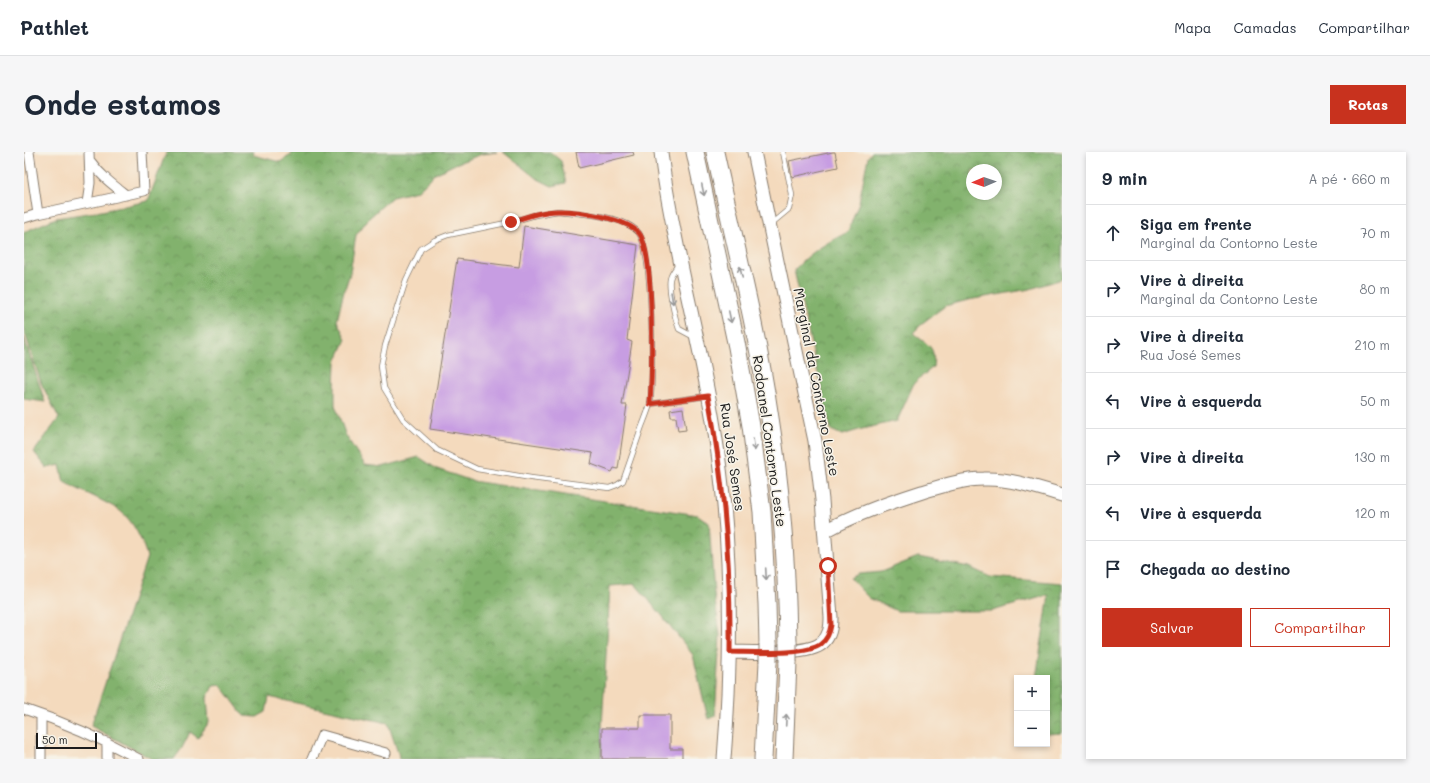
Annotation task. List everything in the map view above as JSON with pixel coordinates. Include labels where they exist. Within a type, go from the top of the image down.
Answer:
[{"type":"highway","name":"Rodoanel Contorno Leste","points":[[695,152],[737,347],[751,426],[762,512],[768,644],[763,759]]},
{"type":"highway","name":"Rodoanel Contorno Leste","points":[[715,152],[758,349],[777,463],[784,540],[788,643],[784,759]]},
{"type":"main road","name":"Marginal da Contorno Leste","points":[[730,652],[800,651],[815,648],[826,639],[830,632],[832,617],[819,471],[810,412],[754,152]]},
{"type":"main road","name":"Rua José Semes","points":[[660,156],[708,396],[718,453],[725,512],[729,581],[730,652],[724,759]]},
{"type":"main road","points":[[825,531],[847,519],[884,504],[947,484],[966,480],[985,479],[1008,481],[1062,495]]},
{"type":"street","points":[[29,152],[38,214]]},
{"type":"street","points":[[24,218],[144,191],[142,152]]},
{"type":"street","points":[[87,203],[90,182],[90,157]]},
{"type":"street","points":[[90,157],[102,176],[126,195]]},
{"type":"street","points":[[24,709],[72,726],[108,742],[130,756],[139,759]]},
{"type":"street","points":[[41,715],[41,759]]},
{"type":"street","points":[[312,759],[322,735],[386,753]]},
{"type":"street","points":[[107,759],[108,742]]},
{"type":"lane","points":[[770,225],[789,209],[792,195],[783,152]]},
{"type":"lane","points":[[558,211],[603,216],[630,226],[639,232],[643,240],[649,279],[652,369],[650,404],[623,481],[609,488],[530,478],[477,469],[437,450],[403,419],[384,388],[380,366],[406,280],[421,250],[435,240],[448,235],[558,211]]},
{"type":"lane","points":[[650,404],[708,396]]},
{"type":"green space","points":[[167,152],[253,152],[253,155],[280,162],[291,155],[292,152],[497,152],[482,154],[455,164],[435,174],[417,191],[392,197],[369,218],[356,235],[350,273],[337,321],[346,339],[336,362],[335,405],[346,436],[365,465],[382,467],[419,457],[437,469],[472,481],[698,515],[709,523],[714,594],[720,635],[715,716],[708,719],[693,655],[635,584],[610,586],[601,759],[400,759],[388,723],[269,697],[266,712],[257,717],[244,716],[221,685],[213,686],[207,698],[209,722],[198,738],[190,732],[182,748],[174,759],[152,759],[91,726],[147,557],[137,531],[124,514],[106,503],[64,482],[60,465],[47,468],[34,452],[59,418],[41,383],[24,330],[24,232],[56,218],[102,211],[148,201]]},
{"type":"green space","points":[[503,152],[550,152],[561,161],[566,183],[552,186],[536,178]]},
{"type":"green space","points":[[872,152],[1062,152],[1062,279],[1030,289],[968,300],[945,306],[925,321],[913,333],[932,350],[934,360],[933,367],[914,383],[897,421],[842,435],[831,430],[794,270],[820,248],[848,232],[859,202],[868,157]]},
{"type":"green space","points":[[24,338],[45,402],[24,399]]},
{"type":"green space","points":[[918,557],[969,567],[990,577],[1062,583],[1062,733],[1050,734],[1050,675],[1036,675],[1049,595],[992,611],[897,611],[869,598],[850,578],[859,574],[881,572]]},
{"type":"building","points":[[576,152],[633,152],[634,155],[579,168]]},
{"type":"building","points":[[835,152],[838,167],[792,177],[789,161]]},
{"type":"building","points":[[524,226],[638,245],[627,340],[632,342],[622,405],[627,405],[618,469],[614,468],[612,472],[591,464],[593,453],[430,429],[457,259],[519,267]]},
{"type":"building","points":[[683,408],[686,430],[678,431],[676,417],[671,417],[670,410]]},
{"type":"building","points":[[640,715],[670,715],[670,749],[682,749],[682,759],[602,759],[602,728],[640,728]]},
{"type":"route","points":[[511,222],[535,215],[558,211],[603,216],[630,226],[639,232],[643,240],[649,279],[652,369],[650,404],[708,396],[718,453],[725,512],[729,581],[730,652],[800,651],[815,648],[821,644],[830,632],[832,617],[828,566]]}]
